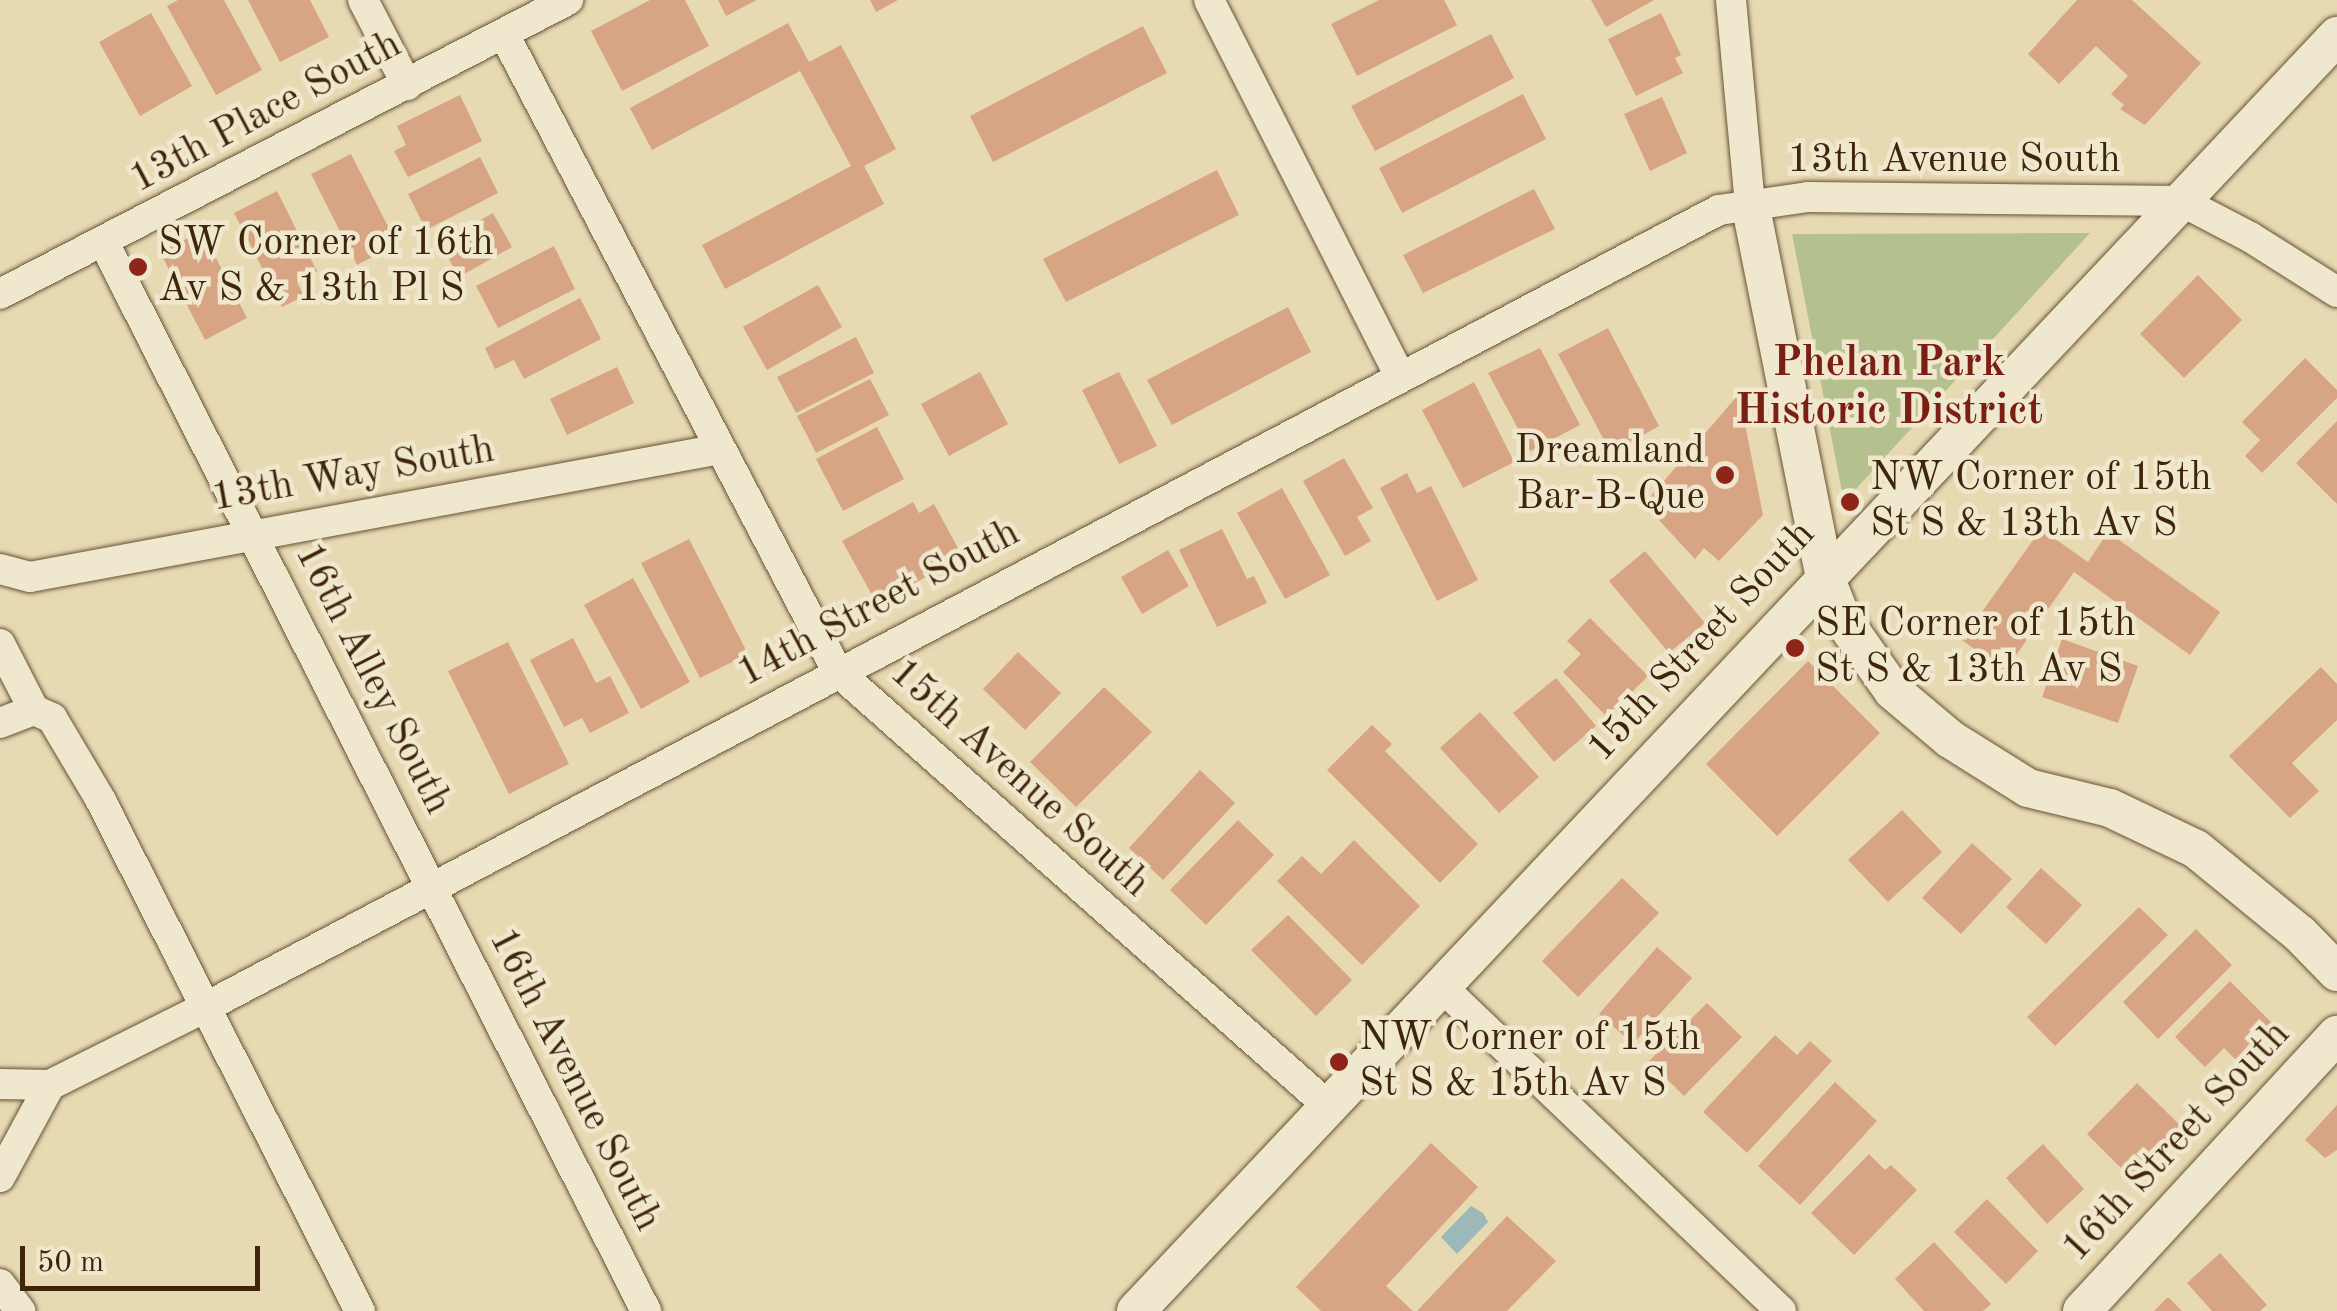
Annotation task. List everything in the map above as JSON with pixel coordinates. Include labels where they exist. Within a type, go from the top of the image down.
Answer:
[{"type":"street","points":[[363,0],[407,85]]},
{"type":"street","name":"13th Place South","points":[[0,294],[568,0]]},
{"type":"street","points":[[1209,0],[1400,376]]},
{"type":"street","name":"13th Avenue South","points":[[1731,0],[1750,203],[1808,197],[2182,202],[2250,237],[2337,292]]},
{"type":"street","name":"15th Avenue South","points":[[504,34],[837,671],[1327,1106]]},
{"type":"street","name":"15th Street South","points":[[1136,1311],[2337,36]]},
{"type":"street","points":[[1750,203],[1825,577],[1840,617],[1892,691],[1950,739],[2028,788],[2110,808],[2196,849],[2300,934],[2337,972]]},
{"type":"street","name":"14th Street South","points":[[0,1084],[50,1085],[206,1007],[1718,210],[1750,203]]},
{"type":"street","name":"16th Alley South","points":[[104,243],[432,885]]},
{"type":"street","name":"13th Way South","points":[[0,569],[30,577],[720,449]]},
{"type":"street","points":[[0,644],[34,710],[52,718],[100,799],[360,1311]]},
{"type":"street","points":[[0,722],[34,710]]},
{"type":"street","name":"16th Avenue South","points":[[432,885],[646,1311]]},
{"type":"street","points":[[1442,987],[1781,1311]]},
{"type":"street","name":"16th Street South","points":[[2082,1311],[2337,1035]]},
{"type":"street","points":[[0,1177],[50,1085]]},
{"type":"street","points":[[0,1284],[20,1311]]},
{"type":"green space","points":[[2090,233],[1844,502],[1792,234]]},
{"type":"water","points":[[1471,1206],[1483,1213],[1488,1222],[1457,1254],[1441,1237]]},
{"type":"building","points":[[178,0],[224,0],[262,70],[216,95],[167,6]]},
{"type":"building","points":[[248,0],[310,0],[329,37],[280,62]]},
{"type":"building","points":[[650,0],[685,0],[709,46],[622,91],[591,31]]},
{"type":"building","points":[[718,0],[757,0],[726,16]]},
{"type":"building","points":[[870,0],[898,0],[876,12]]},
{"type":"building","points":[[1379,0],[1444,0],[1457,25],[1357,76],[1331,24]]},
{"type":"building","points":[[1591,0],[1654,0],[1606,27]]},
{"type":"building","points":[[2077,0],[2132,0],[2201,63],[2145,125],[2120,109],[2124,105],[2111,94],[2128,76],[2096,46],[2059,84],[2028,54]]},
{"type":"building","points":[[151,13],[192,86],[140,116],[99,42]]},
{"type":"building","points":[[1661,13],[1681,55],[1675,58],[1683,73],[1636,96],[1608,39]]},
{"type":"building","points":[[788,23],[809,62],[841,45],[896,149],[864,166],[884,204],[725,289],[702,245],[851,166],[800,71],[652,150],[630,108]]},
{"type":"building","points":[[1143,26],[1167,73],[993,162],[970,116]]},
{"type":"building","points":[[1491,34],[1514,78],[1375,151],[1351,106]]},
{"type":"building","points":[[1523,94],[1546,139],[1402,213],[1379,168]]},
{"type":"building","points":[[460,95],[482,141],[408,177],[394,151],[406,145],[397,126]]},
{"type":"building","points":[[1662,97],[1687,153],[1650,171],[1624,114]]},
{"type":"building","points":[[351,154],[397,244],[357,265],[311,174]]},
{"type":"building","points":[[480,157],[498,193],[426,230],[408,194]]},
{"type":"building","points":[[1217,170],[1239,215],[1066,302],[1043,259]]},
{"type":"building","points":[[1534,189],[1555,229],[1423,293],[1403,255]]},
{"type":"building","points":[[277,191],[317,271],[297,282],[304,296],[282,307],[234,213]]},
{"type":"building","points":[[493,213],[512,247],[459,277],[440,243]]},
{"type":"building","points":[[202,231],[247,318],[205,340],[160,252]]},
{"type":"building","points":[[554,246],[575,289],[498,328],[476,286]]},
{"type":"building","points":[[2198,275],[2242,320],[2184,378],[2140,334]]},
{"type":"building","points":[[818,285],[842,327],[767,370],[743,327]]},
{"type":"building","points":[[580,298],[601,339],[524,379],[514,360],[495,369],[485,348]]},
{"type":"building","points":[[1288,307],[1311,352],[1172,425],[1147,380]]},
{"type":"building","points":[[1608,328],[1659,426],[1611,453],[1558,354]]},
{"type":"building","points":[[856,337],[874,373],[796,413],[777,377]]},
{"type":"building","points":[[1540,348],[1580,425],[1530,451],[1488,373]]},
{"type":"building","points":[[2305,358],[2337,390],[2337,398],[2262,473],[2245,456],[2260,440],[2242,422]]},
{"type":"building","points":[[617,367],[634,403],[567,435],[550,399]]},
{"type":"building","points":[[980,372],[1008,424],[949,456],[921,404]]},
{"type":"building","points":[[1119,372],[1157,446],[1119,464],[1082,390]]},
{"type":"building","points":[[870,379],[889,415],[816,453],[797,416]]},
{"type":"building","points":[[1474,382],[1514,462],[1463,488],[1422,410]]},
{"type":"building","points":[[1739,394],[1763,515],[1719,561],[1704,548],[1695,559],[1644,504]]},
{"type":"building","points":[[2337,421],[2337,504],[2296,463]]},
{"type":"building","points":[[877,427],[904,479],[843,511],[816,459]]},
{"type":"building","points":[[1344,458],[1373,508],[1357,517],[1371,541],[1345,556],[1303,481]]},
{"type":"building","points":[[1407,473],[1417,493],[1431,486],[1478,580],[1437,601],[1380,488]]},
{"type":"building","points":[[1282,488],[1330,575],[1285,599],[1237,513]]},
{"type":"building","points":[[913,502],[919,513],[934,504],[958,548],[942,557],[946,566],[877,604],[842,541]]},
{"type":"building","points":[[1222,529],[1247,579],[1254,576],[1267,603],[1217,627],[1179,550]]},
{"type":"building","points":[[2041,529],[2088,562],[2108,532],[2220,612],[2190,655],[2074,572],[2005,671],[1962,640]]},
{"type":"building","points":[[689,539],[748,654],[700,678],[641,563]]},
{"type":"building","points":[[1168,550],[1189,586],[1142,614],[1121,577]]},
{"type":"building","points":[[1645,551],[1705,623],[1669,653],[1609,581]]},
{"type":"building","points":[[633,578],[690,682],[641,709],[584,605]]},
{"type":"building","points":[[1590,618],[1648,676],[1607,717],[1563,672],[1581,654],[1567,641]]},
{"type":"building","points":[[573,638],[596,683],[610,676],[629,713],[590,733],[582,718],[564,727],[530,660]]},
{"type":"building","points":[[2062,639],[2138,666],[2118,723],[2042,697]]},
{"type":"building","points":[[508,642],[569,764],[509,794],[448,671]]},
{"type":"building","points":[[1018,652],[1061,693],[1025,730],[983,689]]},
{"type":"building","points":[[1808,661],[1880,733],[1777,836],[1706,764]]},
{"type":"building","points":[[2321,667],[2337,684],[2337,720],[2292,763],[2319,791],[2290,818],[2229,756]]},
{"type":"building","points":[[1556,678],[1596,726],[1554,762],[1513,713]]},
{"type":"building","points":[[1104,687],[1152,732],[1076,807],[1030,762]]},
{"type":"building","points":[[1480,712],[1539,777],[1499,813],[1440,748]]},
{"type":"building","points":[[1372,725],[1392,744],[1385,751],[1478,844],[1440,883],[1327,770]]},
{"type":"building","points":[[1200,770],[1235,803],[1163,880],[1129,848]]},
{"type":"building","points":[[1902,810],[1942,852],[1888,902],[1848,860]]},
{"type":"building","points":[[1238,820],[1274,855],[1206,925],[1170,890]]},
{"type":"building","points":[[1354,840],[1420,906],[1362,965],[1277,881],[1302,856],[1321,874]]},
{"type":"building","points":[[1972,843],[2012,879],[1961,934],[1922,898]]},
{"type":"building","points":[[2041,868],[2082,905],[2046,944],[2006,907]]},
{"type":"building","points":[[1622,878],[1659,913],[1578,997],[1542,961]]},
{"type":"building","points":[[2139,907],[2168,935],[2055,1046],[2027,1017]]},
{"type":"building","points":[[1288,915],[1352,980],[1316,1016],[1251,950]]},
{"type":"building","points":[[2196,929],[2232,965],[2158,1039],[2123,1002]]},
{"type":"building","points":[[1657,947],[1692,978],[1633,1044],[1599,1014]]},
{"type":"building","points":[[2230,981],[2273,1024],[2237,1061],[2224,1048],[2205,1067],[2175,1037]]},
{"type":"building","points":[[1707,1003],[1742,1037],[1684,1096],[1649,1061]]},
{"type":"building","points":[[1775,1035],[1797,1055],[1810,1041],[1832,1061],[1747,1153],[1703,1112]]},
{"type":"building","points":[[1835,1082],[1877,1121],[1800,1205],[1758,1166]]},
{"type":"building","points":[[2137,1083],[2185,1130],[2135,1182],[2087,1134]]},
{"type":"building","points":[[2337,1105],[2337,1150],[2325,1158],[2305,1140]]},
{"type":"building","points":[[1431,1143],[1478,1187],[1386,1286],[1413,1311],[1321,1311],[1296,1287]]},
{"type":"building","points":[[2043,1144],[2084,1189],[2047,1224],[2006,1178]]},
{"type":"building","points":[[1869,1154],[1885,1170],[1891,1165],[1917,1190],[1854,1255],[1811,1213]]},
{"type":"building","points":[[1987,1199],[2038,1251],[2006,1284],[1954,1232]]},
{"type":"building","points":[[1507,1216],[1556,1261],[1507,1311],[1417,1311]]},
{"type":"building","points":[[1934,1242],[1991,1304],[1983,1311],[1924,1311],[1895,1279]]},
{"type":"building","points":[[2220,1253],[2267,1305],[2260,1311],[2212,1311],[2187,1283]]},
{"type":"building","points":[[2168,1297],[2182,1311],[2154,1311]]},
{"type":"place","name":"SW Corner of 16th Av S & 13th Pl S","points":[[138,267]]},
{"type":"place","name":"Dreamland Bar-B-Que","points":[[1725,475]]},
{"type":"place","name":"NW Corner of 15th St S & 13th Av S","points":[[1850,502]]},
{"type":"place","name":"SE Corner of 15th St S & 13th Av S","points":[[1795,648]]},
{"type":"place","name":"NW Corner of 15th St S & 15th Av S","points":[[1339,1062]]},
{"type":"district","name":"Phelan Park Historic District","points":[[1889,388]]}]
